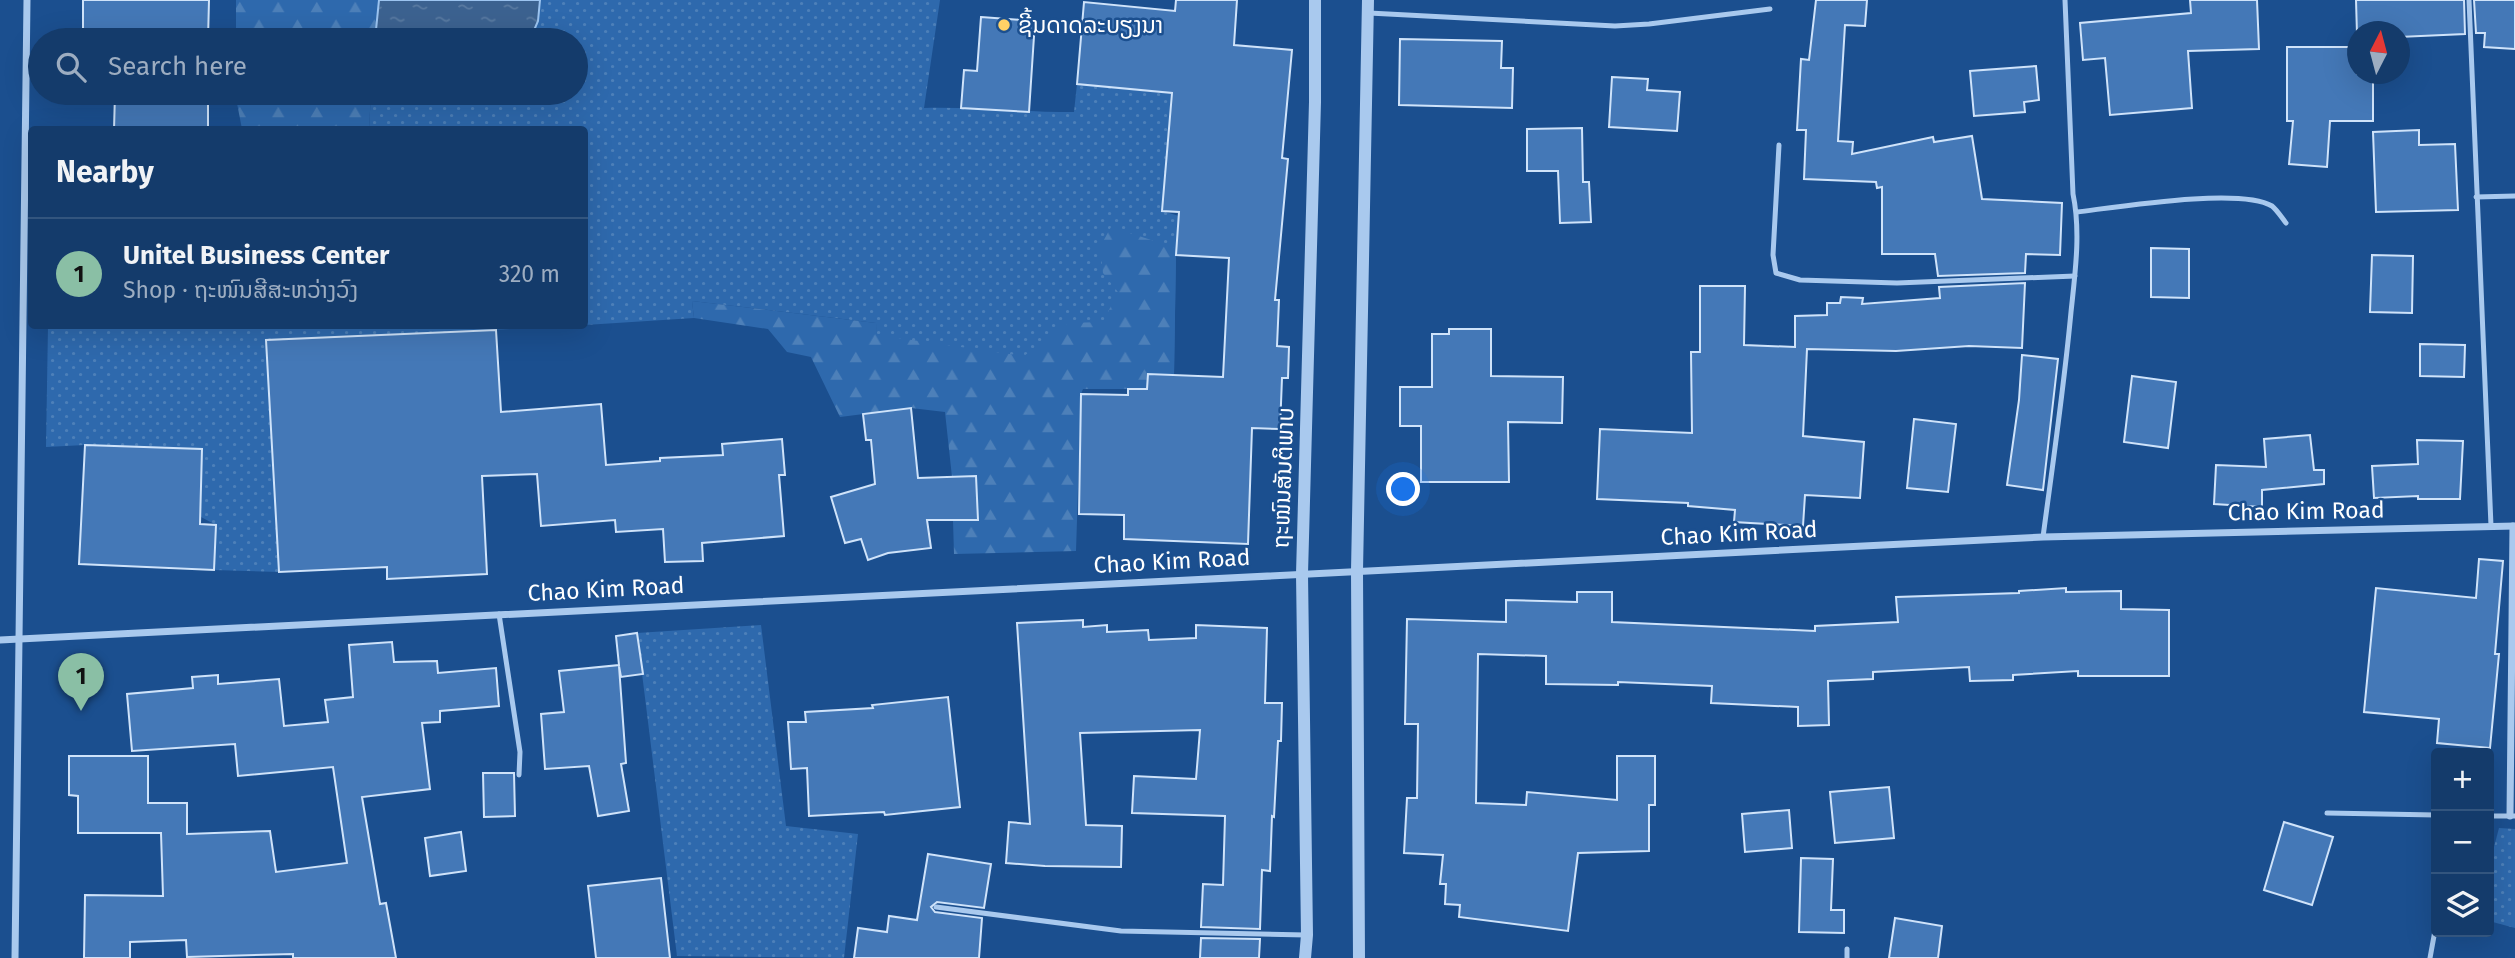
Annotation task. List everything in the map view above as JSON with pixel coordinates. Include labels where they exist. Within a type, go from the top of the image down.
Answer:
[{"type":"street","points":[[15,958],[27,0]]},
{"type":"street","name":"ຖະໜົນສັນຕິພາບ","points":[[1305,958],[1307,935],[1302,575],[1315,102],[1315,0]]},
{"type":"street","points":[[1359,958],[1357,571],[1368,7]]},
{"type":"street","points":[[2513,816],[2514,526]]},
{"type":"street","name":"Chao Kim Road","points":[[0,640],[2043,537],[2514,526]]},
{"type":"lane","points":[[2043,537],[2065,376],[2075,276],[2077,212],[2073,194],[2065,0]]},
{"type":"lane","points":[[2469,0],[2491,526]]},
{"type":"lane","points":[[1368,7],[1615,26],[1770,9]]},
{"type":"lane","points":[[1779,145],[1773,255],[1776,273],[1800,280],[1897,283],[2075,276]]},
{"type":"lane","points":[[2476,197],[2515,197]]},
{"type":"lane","points":[[2077,212],[2194,199],[2249,198],[2274,207],[2286,223]]},
{"type":"lane","points":[[499,614],[520,752],[519,775]]},
{"type":"lane","points":[[2327,813],[2431,815]]},
{"type":"lane","points":[[2494,816],[2513,816]]},
{"type":"lane","points":[[936,907],[1121,931],[1307,935]]},
{"type":"lane","points":[[2430,958],[2434,937]]},
{"type":"lane","points":[[1847,949],[1847,958]]},
{"type":"green space","points":[[236,0],[379,0],[376,28],[236,28]]},
{"type":"green space","points":[[540,0],[940,0],[924,108],[1074,112],[1077,84],[1171,94],[1162,211],[1179,216],[1174,375],[1148,374],[1147,389],[1128,389],[877,359],[876,323],[692,301],[694,318],[588,325],[588,126],[369,126],[370,105],[588,105],[588,28],[535,28]]},
{"type":"green space","points":[[237,105],[370,105],[369,126],[241,126]]},
{"type":"green space","points":[[1111,227],[1176,248],[1174,375],[1148,374],[1147,389],[1083,389],[1076,551],[954,554],[953,520],[978,519],[976,477],[952,477],[945,412],[911,408],[840,417],[811,357],[787,352],[768,329],[694,318],[692,301],[876,323],[877,335],[1024,356],[1068,323],[1103,322],[1118,292],[1103,273],[1100,247]]},
{"type":"green space","points":[[48,329],[510,329],[266,340],[279,572],[214,570],[216,525],[201,517],[202,449],[85,445],[46,447]]},
{"type":"green space","points":[[761,625],[786,826],[858,834],[844,958],[677,956],[637,633]]},
{"type":"green space","points":[[2499,828],[2515,829],[2515,928],[2494,922],[2494,847]]},
{"type":"water","points":[[379,0],[540,0],[535,28],[376,28]]},
{"type":"building","points":[[83,0],[209,0],[208,28],[83,28]]},
{"type":"building","points":[[1176,0],[1237,0],[1234,45],[1292,50],[1282,158],[1288,159],[1275,300],[1279,300],[1277,346],[1289,347],[1288,378],[1282,378],[1280,429],[1252,428],[1248,544],[1124,539],[1124,515],[1079,514],[1081,394],[1128,395],[1128,389],[1147,389],[1148,374],[1223,377],[1229,258],[1176,255],[1179,212],[1162,211],[1172,93],[1077,84],[1084,2],[1175,11]]},
{"type":"building","points":[[1816,0],[1867,0],[1865,26],[1845,25],[1838,141],[1853,142],[1852,154],[1933,137],[1934,142],[1972,136],[1982,199],[2062,203],[2060,255],[2026,254],[2025,273],[1938,276],[1935,254],[1882,254],[1882,187],[1877,188],[1876,182],[1804,179],[1806,130],[1797,130],[1801,59],[1809,60]]},
{"type":"building","points":[[2190,0],[2257,0],[2259,49],[2188,51],[2192,108],[2110,115],[2105,58],[2083,60],[2080,23],[2191,13]]},
{"type":"building","points":[[2356,0],[2464,0],[2465,34],[2410,36],[2410,21],[2357,21]]},
{"type":"building","points":[[2474,0],[2515,0],[2515,49],[2484,47],[2485,33],[2476,33]]},
{"type":"building","points":[[981,17],[1035,21],[1029,112],[961,108],[964,70],[977,71]]},
{"type":"building","points":[[1400,39],[1502,41],[1501,68],[1513,68],[1512,108],[1399,105]]},
{"type":"building","points":[[2287,47],[2347,47],[2347,84],[2373,84],[2373,121],[2330,121],[2327,167],[2289,164],[2293,121],[2287,121]]},
{"type":"building","points":[[2036,66],[2039,100],[2024,102],[2025,112],[1974,116],[1970,71]]},
{"type":"building","points":[[1612,77],[1648,79],[1647,90],[1680,92],[1677,131],[1609,127]]},
{"type":"building","points":[[115,105],[208,105],[208,126],[114,126]]},
{"type":"building","points":[[1582,128],[1583,182],[1589,182],[1591,222],[1560,223],[1558,171],[1527,171],[1527,129]]},
{"type":"building","points":[[2419,130],[2419,145],[2455,144],[2458,210],[2376,212],[2373,132]]},
{"type":"building","points":[[2151,248],[2189,249],[2189,298],[2151,297]]},
{"type":"building","points":[[2372,255],[2413,256],[2412,313],[2370,312]]},
{"type":"building","points":[[2025,283],[2022,348],[1969,346],[1896,351],[1807,349],[1803,436],[1864,442],[1860,498],[1805,495],[1803,526],[1734,522],[1735,510],[1688,506],[1688,503],[1597,499],[1600,429],[1692,433],[1691,352],[1700,352],[1700,286],[1745,286],[1744,345],[1795,347],[1795,316],[1827,315],[1827,303],[1840,303],[1841,297],[1863,298],[1862,304],[1940,298],[1939,287]]},
{"type":"building","points":[[1449,329],[1491,329],[1491,376],[1563,377],[1562,423],[1508,422],[1509,482],[1421,482],[1421,426],[1400,426],[1400,387],[1432,387],[1432,334],[1449,334]]},
{"type":"building","points":[[496,330],[501,412],[601,404],[606,465],[660,461],[660,458],[723,455],[722,444],[782,439],[785,475],[779,475],[784,536],[702,543],[703,561],[665,562],[663,529],[616,532],[615,520],[541,526],[537,474],[482,476],[487,574],[387,579],[387,567],[279,572],[266,340]]},
{"type":"building","points":[[2420,344],[2465,345],[2464,377],[2420,376]]},
{"type":"building","points":[[2022,355],[2058,359],[2043,490],[2007,485],[2019,400]]},
{"type":"building","points":[[2132,376],[2176,382],[2168,448],[2124,442]]},
{"type":"building","points":[[911,408],[918,478],[976,476],[978,520],[927,520],[931,548],[888,553],[868,560],[861,539],[845,543],[831,497],[875,484],[871,440],[866,440],[863,414]]},
{"type":"building","points":[[1914,419],[1956,424],[1948,492],[1907,488]]},
{"type":"building","points":[[2310,435],[2314,470],[2324,470],[2324,484],[2262,490],[2262,507],[2214,504],[2216,465],[2266,467],[2264,439]]},
{"type":"building","points":[[2417,440],[2463,441],[2460,499],[2418,499],[2418,496],[2374,498],[2372,466],[2418,464]]},
{"type":"building","points":[[85,445],[202,449],[200,524],[216,525],[214,570],[79,564]]},
{"type":"building","points":[[2479,559],[2503,561],[2495,654],[2499,654],[2490,748],[2437,743],[2439,719],[2364,712],[2376,588],[2476,598]]},
{"type":"building","points":[[2066,588],[2066,592],[2121,591],[2121,609],[2169,610],[2169,676],[2078,676],[2078,671],[2013,675],[2013,680],[1970,681],[1969,667],[1873,672],[1873,679],[1828,681],[1829,725],[1798,726],[1798,707],[1711,703],[1712,686],[1618,682],[1618,685],[1546,684],[1546,656],[1478,654],[1476,803],[1526,805],[1527,792],[1617,800],[1617,756],[1655,756],[1655,805],[1649,805],[1649,851],[1578,853],[1568,931],[1459,917],[1460,905],[1445,904],[1446,884],[1440,884],[1443,855],[1404,853],[1407,798],[1417,798],[1418,724],[1405,724],[1407,619],[1506,622],[1506,600],[1577,602],[1577,592],[1612,592],[1612,622],[1815,631],[1815,626],[1898,622],[1896,597],[2019,593]]},
{"type":"building","points":[[1083,620],[1083,627],[1107,625],[1107,632],[1148,630],[1149,640],[1196,638],[1196,625],[1267,628],[1265,703],[1282,703],[1270,871],[1262,870],[1260,929],[1201,927],[1203,884],[1223,885],[1225,816],[1132,813],[1134,776],[1196,779],[1200,730],[1080,733],[1086,825],[1122,826],[1121,867],[1006,863],[1009,822],[1030,824],[1017,623]]},
{"type":"building","points":[[637,633],[643,674],[621,677],[619,666],[626,763],[621,764],[629,811],[598,816],[589,766],[545,769],[541,714],[564,712],[559,671],[619,665],[616,636]]},
{"type":"building","points":[[392,642],[394,662],[437,661],[438,673],[496,668],[499,706],[440,711],[440,722],[422,723],[430,789],[362,797],[380,904],[386,903],[396,958],[293,958],[293,954],[187,957],[186,940],[130,942],[130,958],[84,958],[85,895],[163,896],[161,833],[78,833],[78,796],[69,795],[69,756],[148,756],[148,803],[187,803],[187,834],[270,831],[276,872],[347,863],[333,767],[238,776],[235,744],[132,751],[127,694],[193,688],[192,677],[218,675],[218,684],[279,679],[284,726],[328,722],[325,700],[353,697],[349,645]]},
{"type":"building","points":[[948,697],[960,807],[885,815],[884,812],[809,816],[807,768],[791,769],[788,722],[806,722],[805,712],[873,708],[872,705]]},
{"type":"building","points":[[483,773],[514,773],[515,816],[484,817]]},
{"type":"building","points":[[1889,787],[1894,838],[1835,843],[1830,792]]},
{"type":"building","points":[[1789,810],[1792,848],[1745,852],[1742,814]]},
{"type":"building","points":[[2284,822],[2333,837],[2312,905],[2264,890]]},
{"type":"building","points":[[461,832],[466,871],[430,876],[425,838]]},
{"type":"building","points":[[928,854],[991,864],[984,908],[937,902],[931,907],[935,912],[982,918],[979,958],[854,958],[858,928],[887,932],[889,916],[917,920]]},
{"type":"building","points":[[1801,858],[1833,859],[1831,910],[1844,910],[1844,933],[1799,932]]},
{"type":"building","points":[[661,878],[670,958],[596,958],[588,886]]},
{"type":"building","points":[[1895,918],[1942,926],[1938,958],[1889,958]]},
{"type":"building","points":[[1201,938],[1260,939],[1259,958],[1200,958]]},
{"type":"place","name":"ຊີ້ນດາດລະບຽງນາ","points":[[1004,25]]},
{"type":"place","name":"Unitel Business Center","points":[[81,711]]}]
